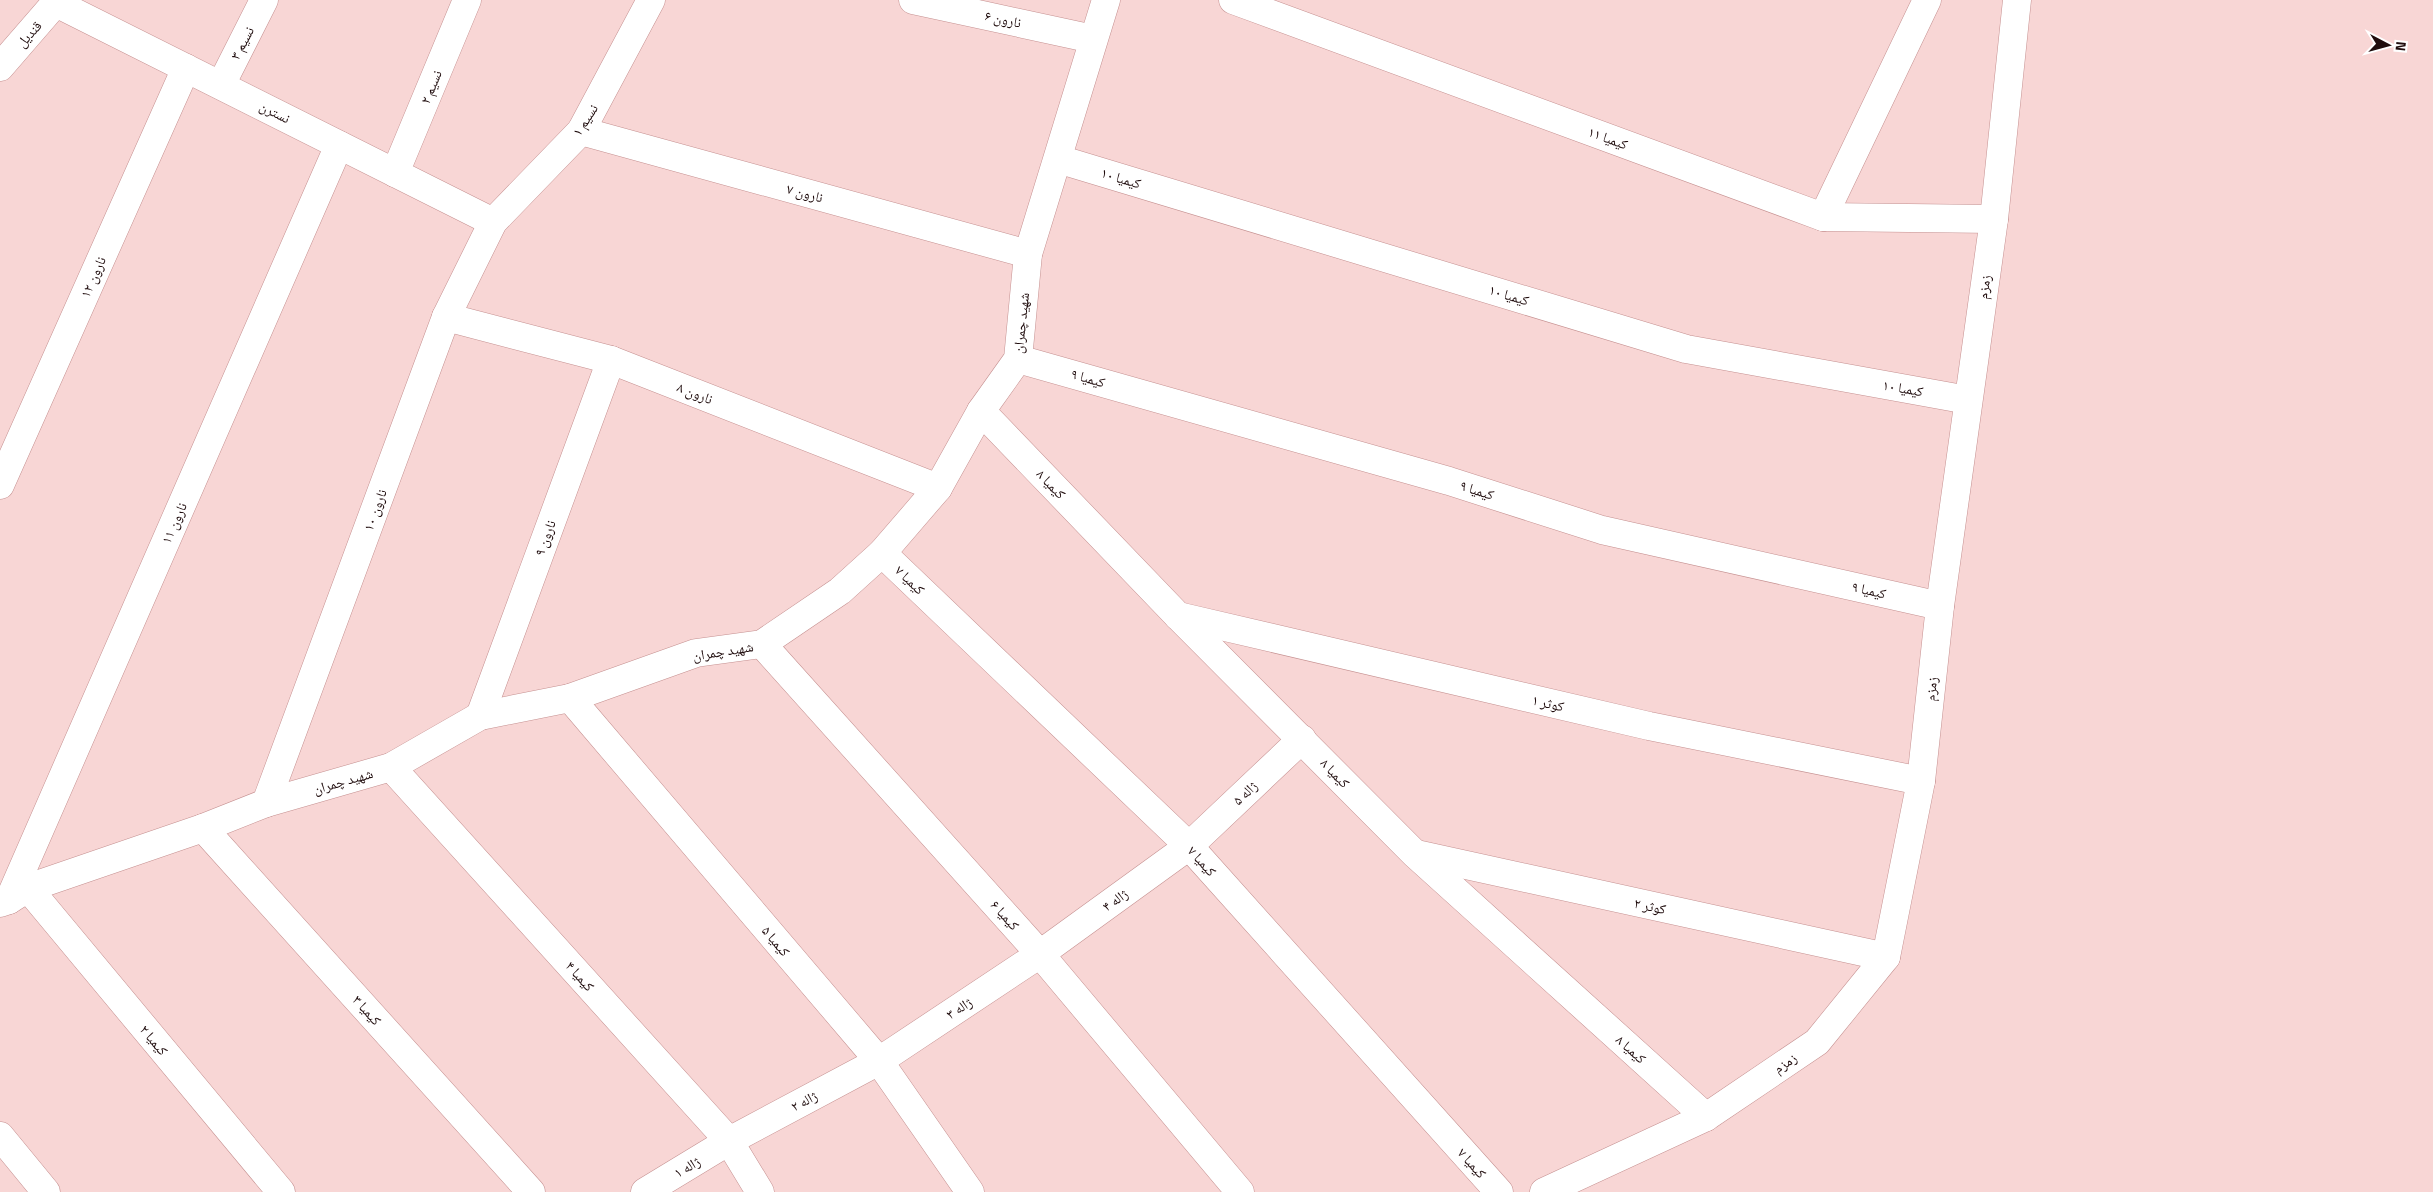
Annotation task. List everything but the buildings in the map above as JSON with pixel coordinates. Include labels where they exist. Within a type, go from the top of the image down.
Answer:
[{"type":"street","name":"نسیم ۳","points":[[221,86],[264,0]]},
{"type":"street","name":"نسیم ۲","points":[[395,173],[467,0]]},
{"type":"street","name":"نسیم ۱","points":[[493,222],[582,131],[651,0]]},
{"type":"street","name":"نارون ۶","points":[[913,0],[1093,39]]},
{"type":"street","name":"شهید چمران","points":[[12,897],[203,828],[266,803],[391,767],[480,716],[570,698],[696,653],[762,644],[840,591],[882,553],[938,488],[981,411],[1018,358],[1028,254],[1106,0]]},
{"type":"street","name":"کیمیا ۱۱","points":[[1233,0],[1823,218],[1994,219]]},
{"type":"street","points":[[1823,218],[1927,0]]},
{"type":"street","name":"زمزم","points":[[1544,1192],[1706,1117],[1816,1042],[1886,957],[1921,781],[1940,606],[1994,219],[2016,0]]},
{"type":"street","name":"نسترن","points":[[57,2],[493,222]]},
{"type":"street","name":"قندیل","points":[[0,67],[57,2]]},
{"type":"street","name":"نارون ۱۲","points":[[0,485],[186,68]]},
{"type":"street","name":"نارون ۷","points":[[582,131],[1028,254]]},
{"type":"street","name":"نارون ۱۱","points":[[12,897],[340,145]]},
{"type":"street","name":"کیمیا ۱۰","points":[[1058,159],[1686,349],[1968,400]]},
{"type":"street","name":"نارون ۱۰","points":[[266,803],[446,317],[493,222]]},
{"type":"street","name":"نارون ۸","points":[[446,317],[610,360],[938,488]]},
{"type":"street","name":"کیمیا ۹","points":[[1018,358],[1449,481],[1602,530],[1940,606]]},
{"type":"street","name":"نارون ۹","points":[[480,716],[610,360]]},
{"type":"street","name":"کیمیا ۸","points":[[981,411],[1178,616],[1414,854],[1706,1117]]},
{"type":"street","name":"کیمیا ۷","points":[[882,553],[1189,846],[1498,1192]]},
{"type":"street","name":"کوثر ۱","points":[[1178,616],[1649,726],[1921,781]]},
{"type":"street","name":"کیمیا ۶","points":[[762,644],[1040,954],[1240,1192]]},
{"type":"street","name":"کیمیا ۵","points":[[570,698],[879,1061],[970,1192]]},
{"type":"street","name":"ژاله ۵","points":[[1189,846],[1302,739]]},
{"type":"street","name":"کیمیا ۴","points":[[391,767],[729,1141],[760,1192]]},
{"type":"street","name":"کیمیا ۳","points":[[203,828],[531,1192]]},
{"type":"street","name":"ژاله ۴","points":[[1040,954],[1189,846]]},
{"type":"street","name":"کوثر ۲","points":[[1414,854],[1886,957]]},
{"type":"street","name":"کیمیا ۲","points":[[12,897],[281,1192]]},
{"type":"street","name":"ژاله ۳","points":[[879,1061],[1040,954]]},
{"type":"street","name":"ژاله ۲","points":[[729,1141],[879,1061]]},
{"type":"street","points":[[0,1136],[46,1192]]},
{"type":"street","name":"ژاله ۱","points":[[645,1192],[729,1141]]}]
